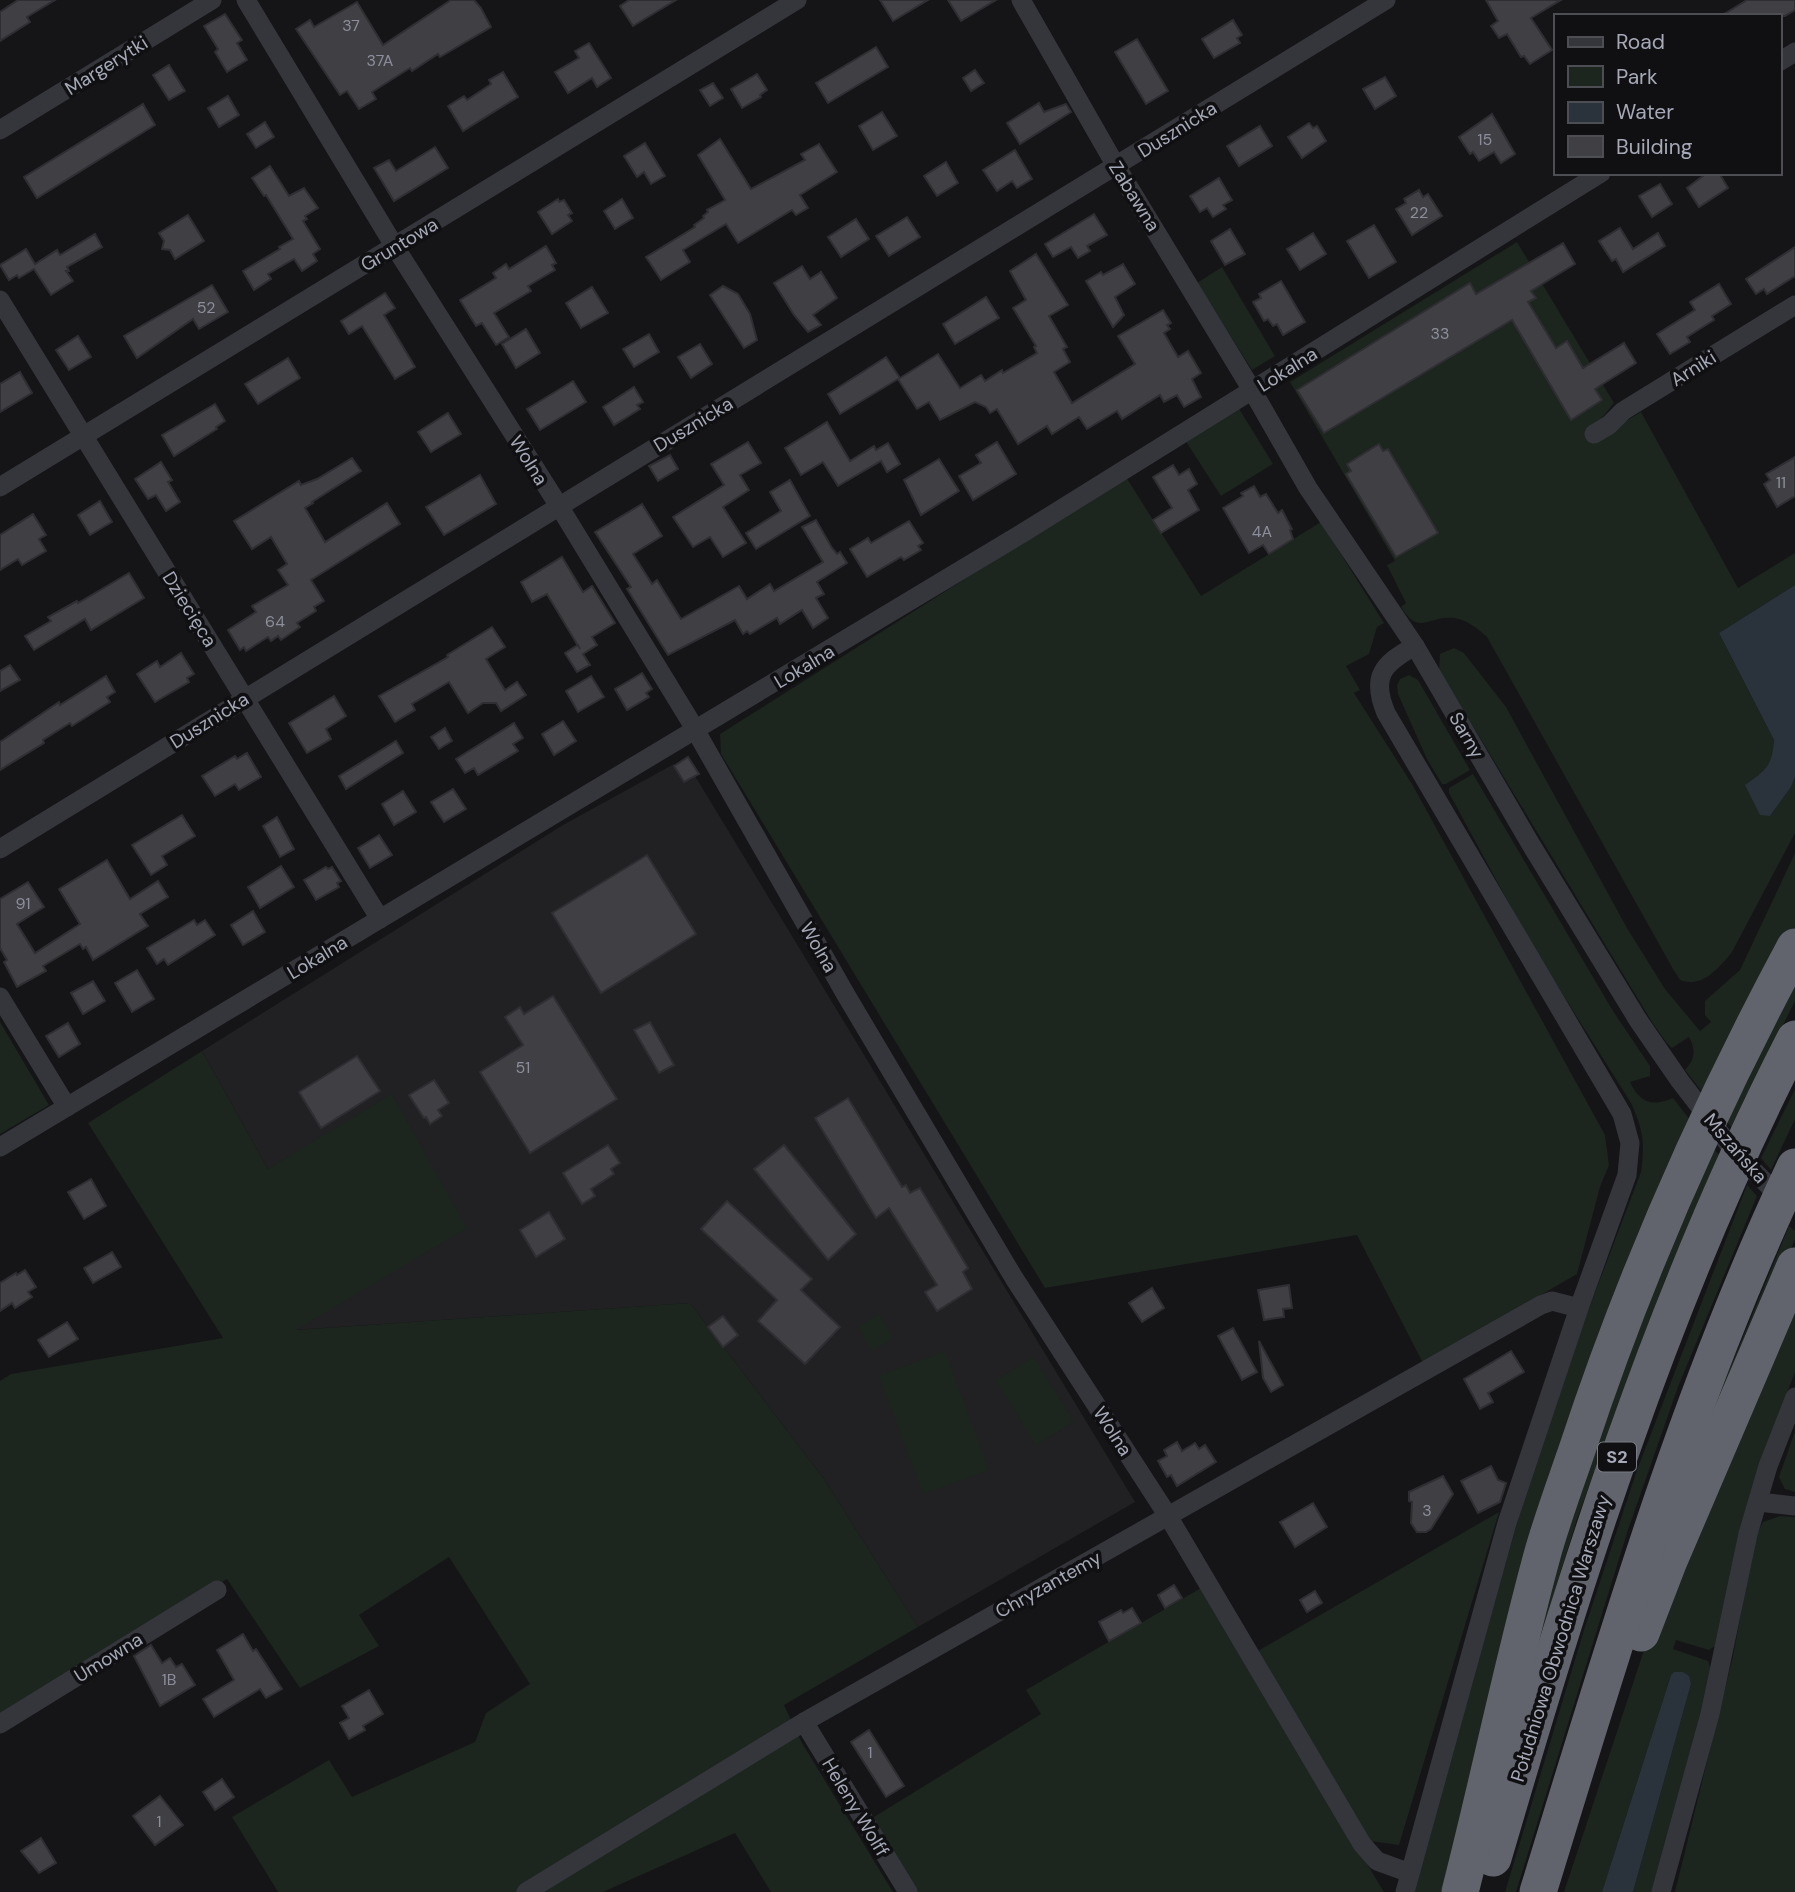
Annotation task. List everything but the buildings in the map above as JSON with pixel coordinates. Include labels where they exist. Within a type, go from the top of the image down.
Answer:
[{"type":"highway","points":[[1461,1892],[1543,1551],[1592,1402],[1622,1319],[1667,1212],[1752,1027],[1795,947]]},
{"type":"highway","name":"Południowa Obwodnica Warszawy","points":[[1483,1892],[1569,1603],[1635,1407],[1703,1237],[1795,1039]]},
{"type":"highway","points":[[1538,1892],[1638,1567],[1670,1473],[1745,1279],[1795,1167]]},
{"type":"highway","points":[[1548,1892],[1569,1841],[1614,1703],[1668,1563],[1795,1266]]},
{"type":"street","name":"Margerytki","points":[[0,130],[212,0]]},
{"type":"street","name":"Wolna","points":[[246,0],[395,247],[559,506],[696,731],[846,995],[1014,1278],[1168,1516],[1362,1844],[1377,1861],[1408,1883]]},
{"type":"street","name":"Gruntowa","points":[[0,487],[797,0]]},
{"type":"street","name":"Zabawna","points":[[1021,0],[1116,166],[1252,390]]},
{"type":"street","name":"Dusznicka","points":[[0,849],[1386,0]]},
{"type":"street","name":"Lokalna","points":[[0,1147],[1021,534],[1598,175]]},
{"type":"street","name":"Dziecięca","points":[[0,300],[380,919]]},
{"type":"street","name":"Arniki","points":[[1594,434],[1609,425],[1623,411],[1795,305]]},
{"type":"street","name":"Sarny","points":[[1252,390],[1308,488],[1415,646],[1551,878],[1638,1020],[1680,1082]]},
{"type":"street","points":[[1408,1883],[1507,1523],[1627,1175],[1630,1143],[1627,1128],[1614,1099],[1379,698],[1378,683],[1382,670],[1415,646]]},
{"type":"street","points":[[0,997],[68,1107]]},
{"type":"street","name":"Mszańska","points":[[1680,1082],[1734,1151],[1795,1212]]},
{"type":"street","name":"Chryzantemy","points":[[526,1892],[804,1722],[1541,1305],[1552,1301],[1579,1308]]},
{"type":"street","points":[[1661,1892],[1710,1714],[1745,1548],[1768,1466],[1795,1397]]},
{"type":"street","points":[[1759,1502],[1795,1506]]},
{"type":"street","name":"Umowna","points":[[0,1724],[217,1590]]},
{"type":"street","name":"Heleny Wolff","points":[[804,1722],[908,1892]]},
{"type":"shaded area","points":[[674,764],[684,782],[695,776],[1135,1502],[918,1627],[824,1479],[690,1303],[294,1330],[466,1227],[268,1169],[202,1051],[563,825]]},
{"type":"green space","points":[[1517,242],[1614,403],[1596,425],[1597,438],[1641,412],[1738,588],[1795,553],[1795,585],[1719,633],[1774,740],[1773,758],[1767,770],[1770,816],[1795,777],[1795,833],[1732,952],[1710,975],[1696,982],[1680,980],[1673,969],[1487,637],[1459,619],[1445,618],[1419,623],[1407,616],[1401,607],[1406,603],[1387,565],[1395,561],[1290,382]]},
{"type":"green space","points":[[1222,267],[1275,356],[1252,370],[1197,283]]},
{"type":"green space","points":[[1238,407],[1273,464],[1221,496],[1185,440]]},
{"type":"green space","points":[[1126,477],[1201,596],[1321,522],[1384,623],[1377,627],[1369,654],[1346,666],[1360,690],[1354,693],[1412,784],[1605,1135],[1609,1165],[1600,1187],[1577,1274],[1423,1363],[1357,1235],[1045,1288],[721,754],[720,734]]},
{"type":"green space","points":[[1454,648],[1464,653],[1506,707],[1627,928],[1665,989],[1700,1031],[1711,1022],[1705,1015],[1705,1001],[1740,970],[1795,853],[1795,927],[1707,1098],[1685,1070],[1693,1054],[1689,1037],[1672,1048],[1652,1022],[1439,670],[1440,654]]},
{"type":"green space","points":[[1409,675],[1418,680],[1470,770],[1446,784],[1442,784],[1427,759],[1398,694],[1397,685],[1400,679]]},
{"type":"green space","points":[[1473,774],[1613,1011],[1650,1066],[1650,1076],[1630,1082],[1634,1089],[1647,1101],[1659,1102],[1673,1098],[1694,1125],[1449,1892],[1413,1892],[1523,1502],[1575,1345],[1641,1172],[1643,1153],[1642,1136],[1631,1103],[1531,944],[1449,793],[1449,788]]},
{"type":"green space","points":[[1795,975],[1795,1001],[1732,1128],[1722,1116]]},
{"type":"green space","points":[[0,1022],[49,1105],[0,1134]]},
{"type":"green space","points":[[202,1051],[268,1169],[392,1094],[467,1228],[296,1330],[690,1303],[824,1479],[918,1627],[784,1705],[802,1743],[893,1892],[771,1892],[735,1833],[603,1892],[278,1892],[232,1817],[329,1760],[352,1797],[475,1742],[486,1713],[530,1684],[449,1557],[359,1615],[379,1646],[300,1688],[227,1579],[0,1717],[0,1381],[11,1374],[223,1338],[88,1123]]},
{"type":"green space","points":[[1795,1089],[1795,1119],[1771,1170],[1761,1158]]},
{"type":"green space","points":[[1709,1143],[1720,1156],[1665,1280],[1577,1519],[1515,1720],[1563,1529]]},
{"type":"green space","points":[[1747,1185],[1757,1196],[1678,1387],[1628,1530],[1516,1892],[1505,1892],[1584,1630],[1637,1470]]},
{"type":"green space","points":[[1789,1226],[1795,1231],[1795,1239],[1776,1284],[1706,1426]]},
{"type":"green space","points":[[1795,1297],[1795,1372],[1763,1456],[1715,1646],[1709,1650],[1676,1640],[1673,1649],[1708,1661],[1713,1677],[1652,1892],[1633,1892],[1691,1684],[1674,1672],[1602,1892],[1564,1892],[1645,1647]]},
{"type":"green space","points":[[879,1314],[893,1338],[872,1351],[858,1327]]},
{"type":"green space","points":[[945,1351],[989,1470],[923,1494],[879,1376]]},
{"type":"green space","points":[[1034,1357],[1074,1422],[1036,1445],[996,1380]]},
{"type":"green space","points":[[1795,1431],[1795,1492],[1785,1489],[1779,1477]]},
{"type":"green space","points":[[1499,1512],[1399,1845],[1370,1841],[1256,1652]]},
{"type":"green space","points":[[1780,1516],[1795,1517],[1795,1892],[1675,1892],[1733,1656],[1755,1538],[1763,1522]]},
{"type":"green space","points":[[1201,1588],[1384,1892],[913,1892],[869,1820],[1041,1714],[1026,1690]]},
{"type":"water","points":[[1795,585],[1795,777],[1770,816],[1760,815],[1745,785],[1767,767],[1774,740],[1719,633]]},
{"type":"water","points":[[1674,1672],[1683,1672],[1689,1676],[1691,1684],[1633,1892],[1602,1892],[1671,1675]]}]
